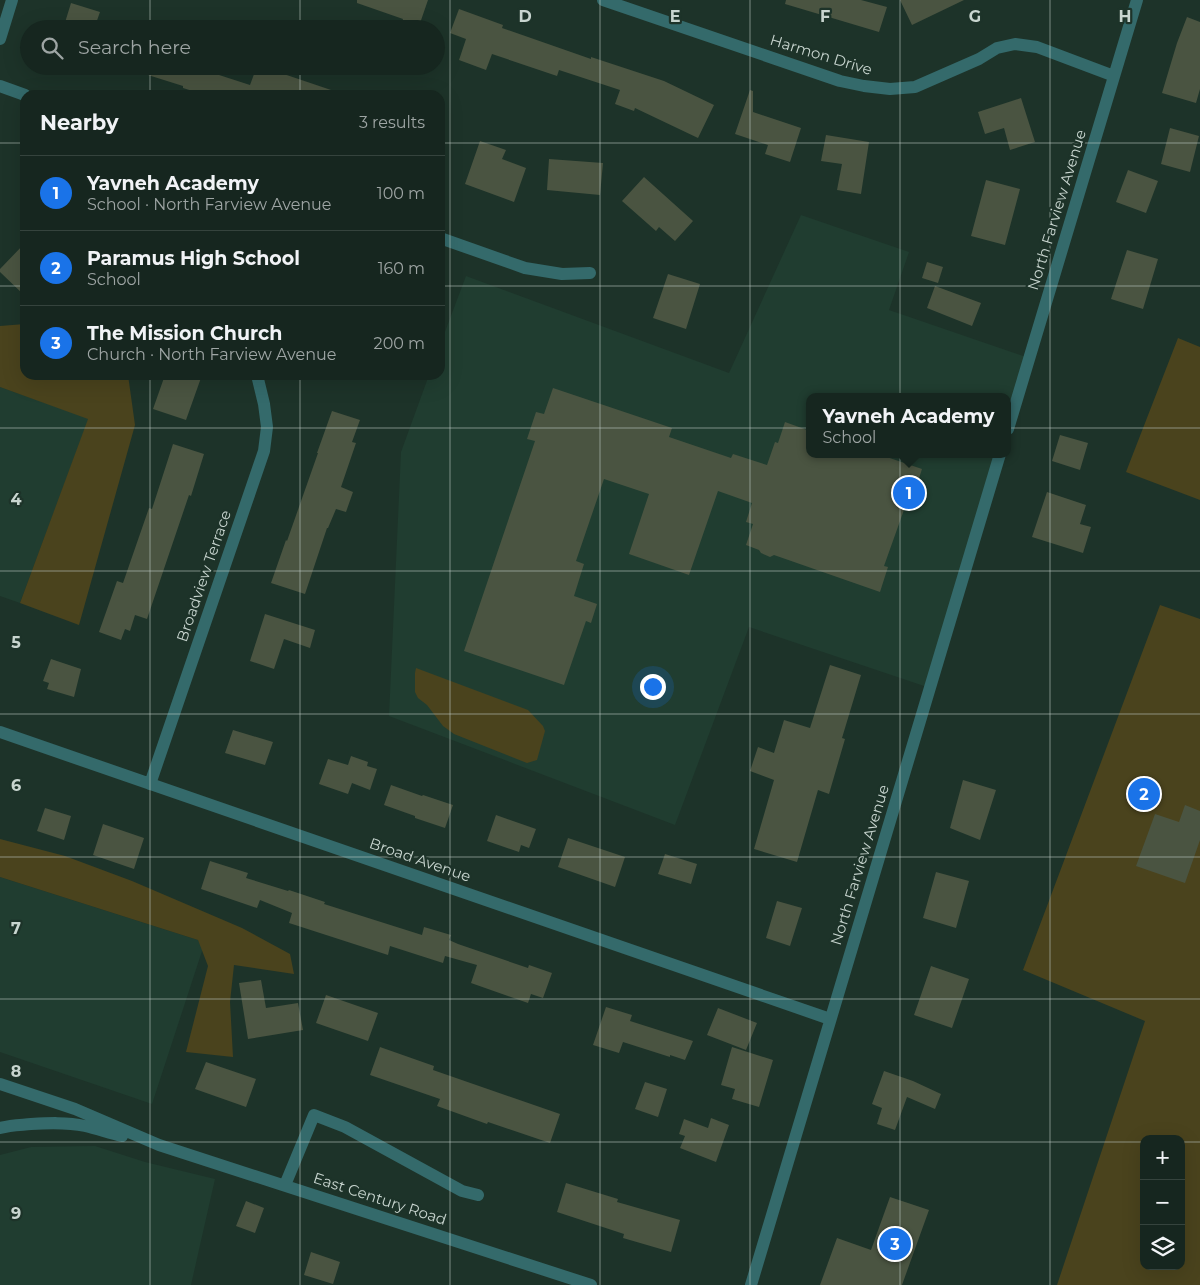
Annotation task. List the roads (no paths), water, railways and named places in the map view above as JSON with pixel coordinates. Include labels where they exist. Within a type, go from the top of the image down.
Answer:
[{"type":"street","points":[[0,39],[12,0]]},
{"type":"street","name":"Harmon Drive","points":[[603,0],[840,80],[864,86],[890,89],[915,87],[979,59],[997,48],[1015,44],[1037,47],[1114,76]]},
{"type":"street","name":"North Farview Avenue","points":[[1011,419],[1137,0]]},
{"type":"street","points":[[0,86],[20,93]]},
{"type":"street","points":[[445,240],[525,268],[562,274],[590,273]]},
{"type":"street","name":"Broadview Terrace","points":[[150,784],[264,450],[267,427],[259,380]]},
{"type":"street","name":"North Farview Avenue","points":[[751,1285],[999,458]]},
{"type":"street","name":"Broad Avenue","points":[[0,732],[830,1019]]},
{"type":"street","name":"East Century Road","points":[[0,1084],[75,1109],[159,1145]]},
{"type":"street","points":[[285,1185],[314,1115],[345,1127],[462,1191],[478,1195]]},
{"type":"street","name":"East Century Road","points":[[0,1128],[26,1124],[66,1124],[83,1126],[159,1145],[591,1285]]},
{"type":"place","name":"Yavneh Academy","points":[[909,493]]},
{"type":"place","name":"Paramus High School","points":[[1144,794]]},
{"type":"place","name":"The Mission Church","points":[[895,1244]]}]
